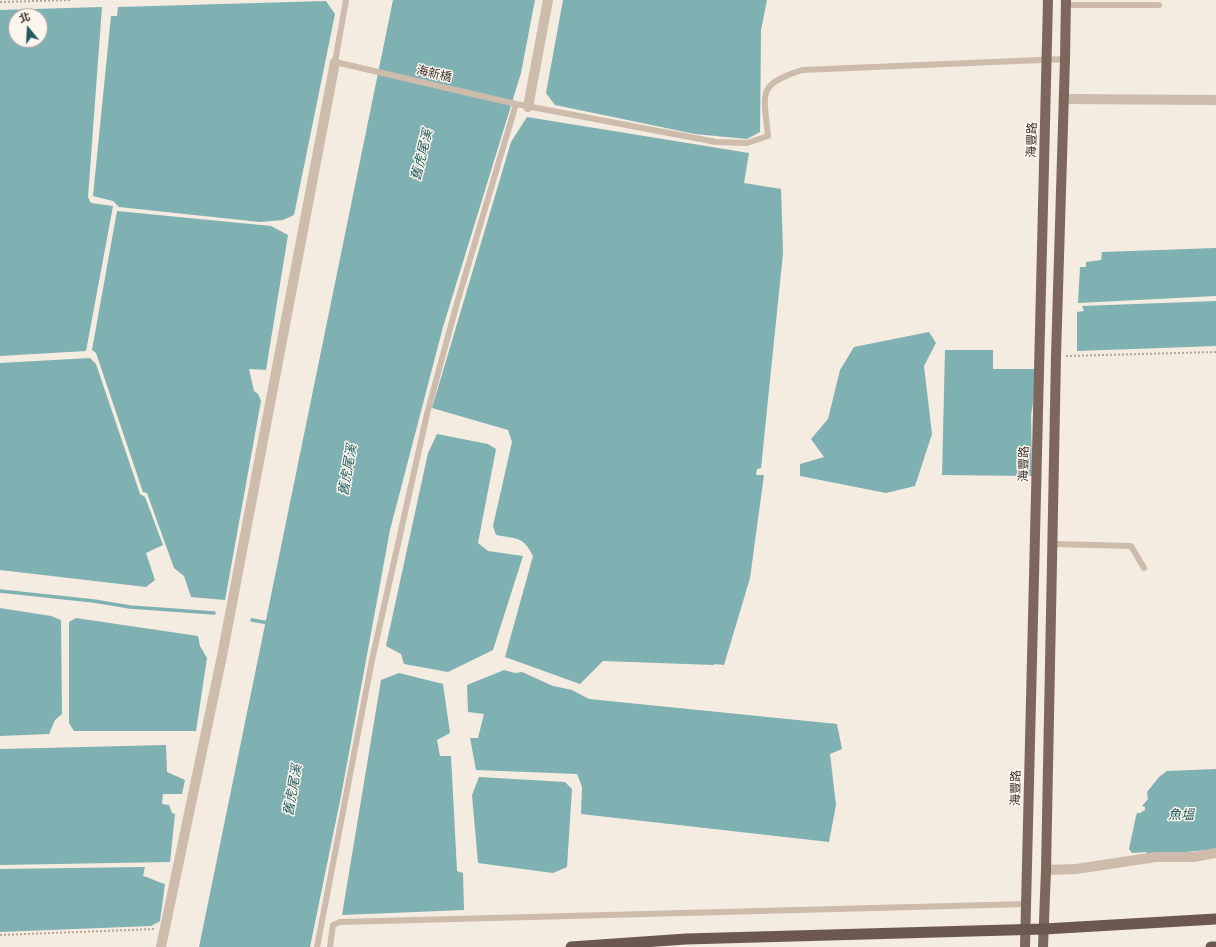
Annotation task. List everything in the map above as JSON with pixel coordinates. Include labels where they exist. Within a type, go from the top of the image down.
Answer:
[{"type":"highway","points":[[571,947],[686,940],[1044,929],[1216,919]]},
{"type":"highway","points":[[1210,947],[1216,946]]},
{"type":"main road","name":"海豐路","points":[[1025,947],[1048,0]]},
{"type":"main road","points":[[1043,947],[1054,544],[1056,356],[1066,60],[1066,2]]},
{"type":"street","points":[[528,107],[548,0]]},
{"type":"street","points":[[162,947],[223,651],[335,62]]},
{"type":"street","points":[[1064,100],[1216,100]]},
{"type":"street","points":[[1046,870],[1076,869],[1156,857],[1194,856],[1216,853]]},
{"type":"lane","points":[[335,62],[346,0]]},
{"type":"lane","points":[[1066,2],[1159,5]]},
{"type":"lane","points":[[1047,59],[1066,60]]},
{"type":"lane","name":"海新橋","points":[[335,62],[528,107],[716,142],[747,143],[768,136],[764,98],[770,85],[783,76],[802,70],[1047,59]]},
{"type":"lane","points":[[316,947],[372,660],[427,414],[457,303],[516,104]]},
{"type":"lane","points":[[1054,544],[1131,546],[1144,568]]},
{"type":"lane","points":[[330,947],[333,925],[340,922],[1027,904]]},
{"type":"path","points":[[0,2],[72,0]]},
{"type":"path","points":[[1056,356],[1216,352]]},
{"type":"path","points":[[0,935],[165,928]]},
{"type":"water","name":"舊虎尾溪","points":[[393,0],[535,0],[521,73],[443,327],[390,530],[341,796],[310,947],[199,947]]},
{"type":"water","points":[[563,0],[767,0],[761,30],[760,132],[747,139],[695,134],[555,105],[546,93]]},
{"type":"water","points":[[326,1],[335,14],[294,215],[283,220],[260,222],[119,207],[113,201],[93,196],[111,16],[117,16],[118,7]]},
{"type":"water","points":[[102,7],[88,197],[91,203],[113,206],[86,351],[0,356],[0,10],[8,10],[8,48],[48,48],[48,9]]},
{"type":"water","points":[[527,117],[749,153],[744,183],[781,189],[783,253],[761,468],[757,469],[756,475],[764,475],[750,578],[724,665],[603,661],[580,684],[505,657],[533,556],[526,545],[519,540],[496,535],[493,526],[512,442],[508,430],[432,408],[511,142]]},
{"type":"water","points":[[117,211],[271,226],[288,235],[266,370],[249,369],[254,391],[258,394],[261,401],[225,600],[191,597],[184,576],[174,568],[147,493],[143,492],[96,353],[92,350]]},
{"type":"water","points":[[1216,248],[1216,296],[1078,303],[1080,267],[1086,267],[1086,262],[1101,260],[1102,252]]},
{"type":"water","points":[[1216,301],[1216,346],[1077,351],[1077,312],[1084,311],[1082,306]]},
{"type":"water","points":[[929,332],[936,343],[924,366],[932,434],[915,486],[886,493],[800,476],[800,464],[824,457],[811,439],[828,419],[840,370],[854,347]]},
{"type":"water","points":[[945,350],[993,350],[993,369],[1039,369],[1031,415],[1032,476],[942,475]]},
{"type":"water","points":[[90,358],[96,364],[140,494],[145,497],[163,545],[146,553],[155,580],[146,587],[0,570],[0,363]]},
{"type":"water","points":[[437,434],[488,444],[496,449],[478,543],[488,551],[523,556],[493,650],[448,672],[404,664],[401,654],[386,646],[428,453]]},
{"type":"water","points":[[0,608],[51,616],[61,620],[62,714],[55,720],[49,734],[0,736]]},
{"type":"water","points":[[76,618],[198,636],[200,646],[207,658],[196,731],[74,731],[69,723],[69,622]]},
{"type":"water","points":[[504,670],[515,673],[522,672],[553,686],[572,690],[589,699],[837,724],[842,749],[830,754],[836,805],[829,842],[581,814],[582,787],[577,774],[476,770],[470,738],[478,738],[484,714],[468,712],[467,685]]},
{"type":"water","points":[[399,673],[443,684],[450,733],[437,740],[440,756],[451,756],[457,871],[463,873],[464,910],[342,915],[381,680]]},
{"type":"water","points":[[166,745],[167,772],[185,780],[182,794],[163,794],[162,804],[169,805],[172,813],[175,814],[170,862],[0,865],[0,749]]},
{"type":"water","name":"魚塭","points":[[1216,769],[1216,849],[1148,856],[1146,852],[1132,853],[1129,849],[1137,813],[1145,810],[1145,807],[1142,806],[1148,799],[1147,792],[1159,777],[1167,771]]},
{"type":"water","points":[[479,777],[565,782],[572,789],[567,867],[553,873],[478,863],[472,795]]},
{"type":"water","points":[[145,867],[143,876],[165,884],[160,921],[151,926],[0,932],[0,869]]},
{"type":"waterway","points":[[0,591],[94,601],[130,607],[214,613]]},
{"type":"waterway","points":[[252,620],[269,623]]}]
